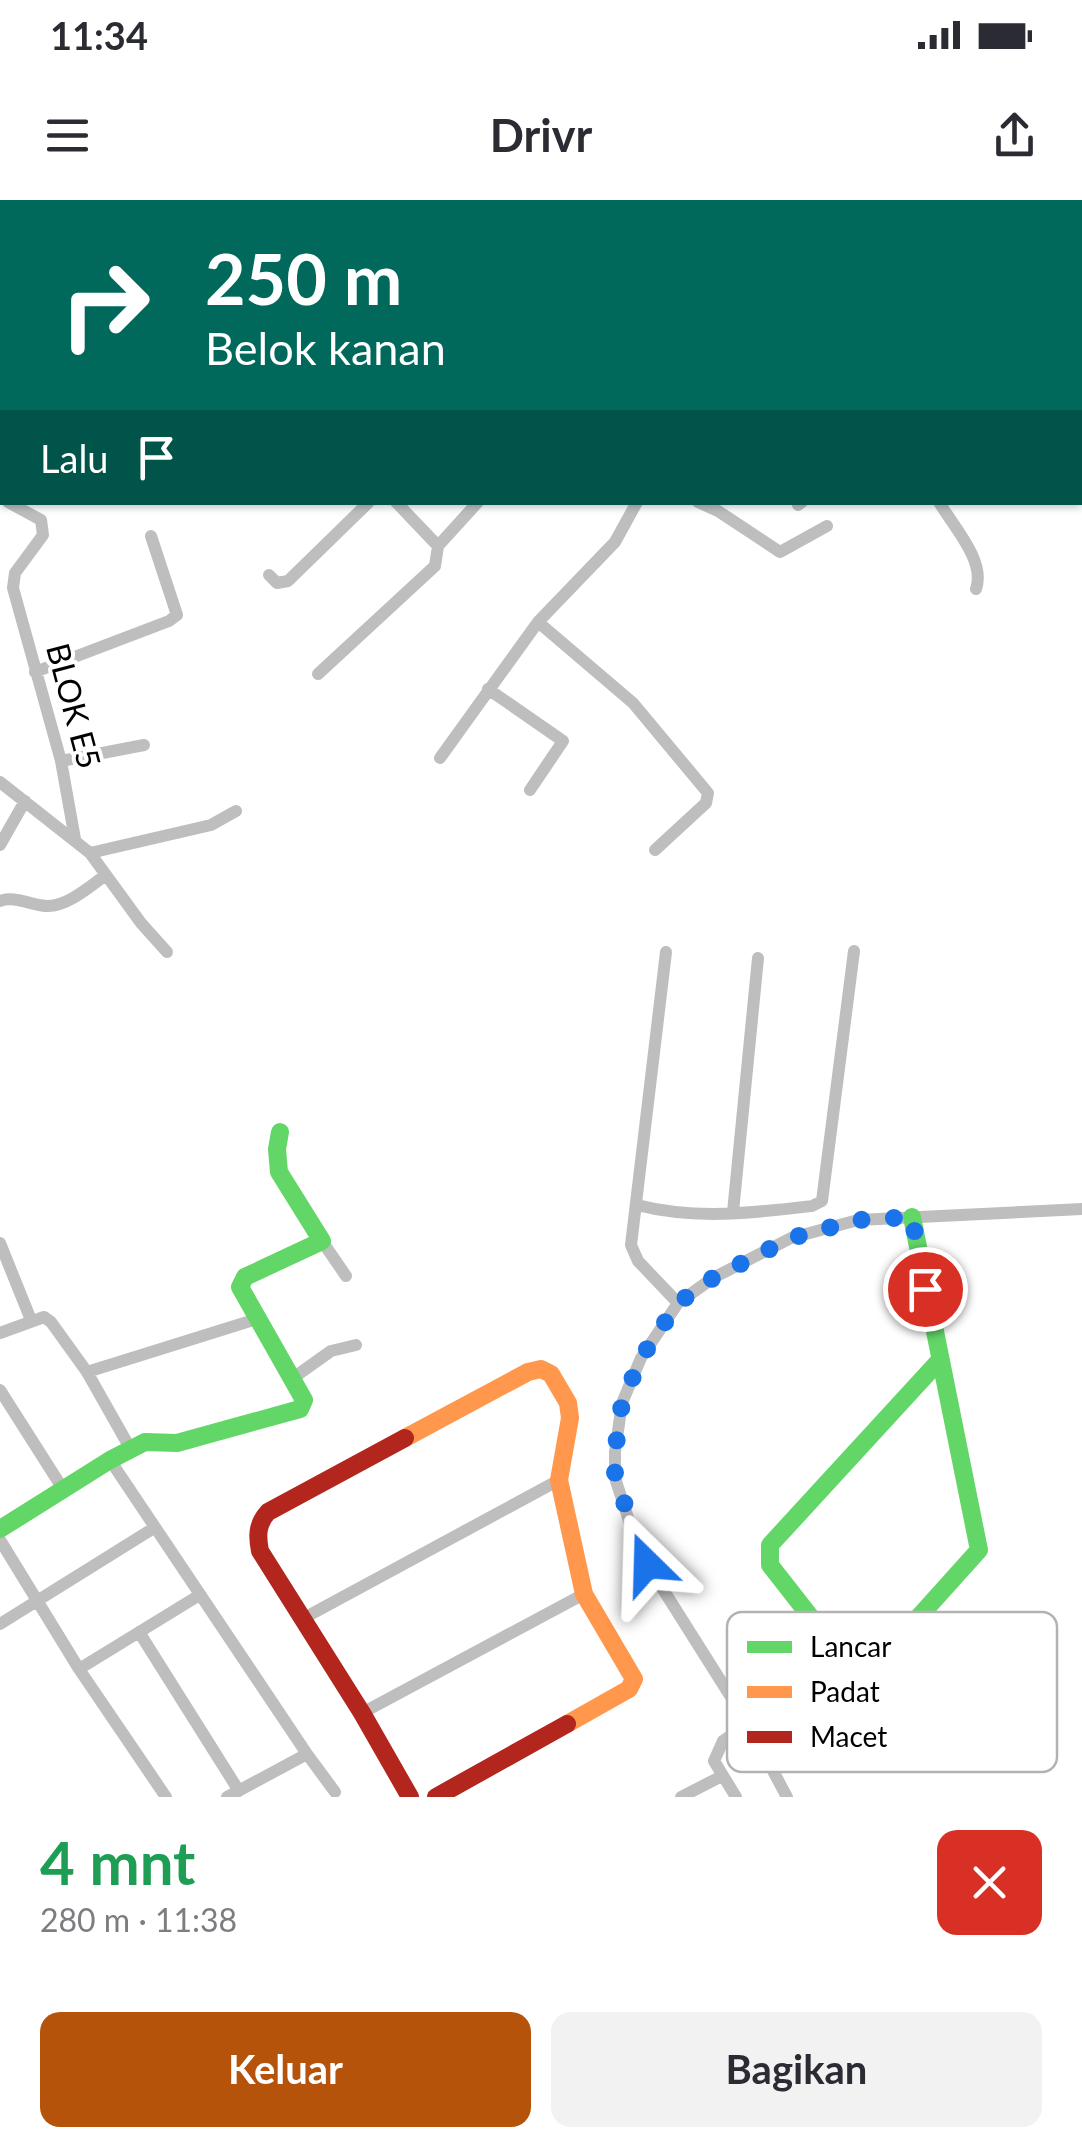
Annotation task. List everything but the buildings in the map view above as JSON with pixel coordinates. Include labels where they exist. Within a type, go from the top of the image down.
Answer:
[{"type":"street","name":"BLOK E5","points":[[13,505],[41,520],[44,535],[15,573],[13,588],[61,761],[75,839]]},
{"type":"street","points":[[269,575],[277,584],[288,581],[365,505]]},
{"type":"street","points":[[399,505],[438,546]]},
{"type":"street","points":[[318,674],[435,566],[438,546],[475,505]]},
{"type":"street","points":[[440,758],[538,622],[615,542],[635,505]]},
{"type":"street","points":[[705,505],[780,552],[827,526]]},
{"type":"street","points":[[941,505],[976,563],[980,577],[976,589]]},
{"type":"street","points":[[35,672],[169,622],[177,615],[150,536]]},
{"type":"street","points":[[538,622],[633,703],[708,793],[706,803],[655,850]]},
{"type":"street","points":[[488,688],[564,741],[530,790]]},
{"type":"street","points":[[61,761],[144,745]]},
{"type":"street","points":[[0,782],[90,853],[167,952]]},
{"type":"street","points":[[0,845],[24,801]]},
{"type":"street","points":[[90,853],[211,825],[236,811]]},
{"type":"street","points":[[0,901],[8,898],[58,905],[106,876]]},
{"type":"street","points":[[637,1204],[689,1215],[812,1206],[822,1202],[854,951]]},
{"type":"street","points":[[666,952],[632,1245],[638,1260],[678,1303]]},
{"type":"street","points":[[734,1212],[758,958]]},
{"type":"street","points":[[280,1132],[279,1172],[346,1276]]},
{"type":"street","points":[[727,1691],[647,1564],[615,1478],[622,1403],[641,1358],[678,1303],[713,1278],[791,1238],[858,1220],[1082,1209]]},
{"type":"street","points":[[912,1217],[978,1550],[923,1612]]},
{"type":"street","points":[[0,1529],[130,1448],[153,1441],[176,1443],[300,1409],[304,1400],[293,1378],[240,1290],[242,1280],[322,1241]]},
{"type":"street","points":[[1,1247],[31,1320]]},
{"type":"street","points":[[0,1334],[31,1320],[44,1317],[51,1322],[87,1372],[130,1448]]},
{"type":"street","points":[[87,1372],[257,1320]]},
{"type":"street","points":[[293,1378],[331,1350],[356,1345]]},
{"type":"street","points":[[807,1612],[770,1565],[770,1545],[939,1361]]},
{"type":"street","points":[[410,1797],[260,1551],[260,1520],[268,1512],[528,1372],[542,1369],[551,1374],[568,1403],[570,1418],[559,1480],[584,1594],[634,1678],[628,1689],[436,1797]]},
{"type":"street","points":[[0,1390],[63,1489]]},
{"type":"street","points":[[110,1460],[198,1596],[335,1792]]},
{"type":"street","points":[[304,1618],[559,1480]]},
{"type":"street","points":[[0,1624],[154,1528]]},
{"type":"street","points":[[0,1540],[79,1669],[166,1797]]},
{"type":"street","points":[[362,1713],[584,1594]]},
{"type":"street","points":[[79,1669],[198,1596]]},
{"type":"street","points":[[139,1632],[233,1794],[307,1754]]},
{"type":"street","points":[[727,1738],[714,1761],[736,1797]]},
{"type":"street","points":[[774,1772],[787,1797]]},
{"type":"street","points":[[681,1797],[722,1776]]},
{"type":"traffic: fast","points":[[0,1529],[145,1442],[177,1443],[300,1409],[304,1400],[240,1287],[245,1277],[322,1241],[279,1172],[280,1132]]},
{"type":"traffic: fast","points":[[912,1217],[979,1550],[923,1612]]},
{"type":"traffic: fast","points":[[807,1612],[770,1565],[770,1545],[939,1361]]},
{"type":"traffic: slow","points":[[405,1438],[528,1372],[541,1369],[551,1374],[568,1403],[570,1418],[559,1480],[584,1594],[634,1679],[629,1689],[567,1724]]},
{"type":"traffic: jam","points":[[405,1438],[268,1512],[258,1535],[260,1551],[410,1797]]},
{"type":"traffic: jam","points":[[436,1797],[567,1724]]},
{"type":"route","points":[[647,1564],[615,1478],[615,1452],[622,1403],[641,1358],[678,1303],[713,1278],[791,1238],[858,1220],[912,1217],[925,1289]]}]
